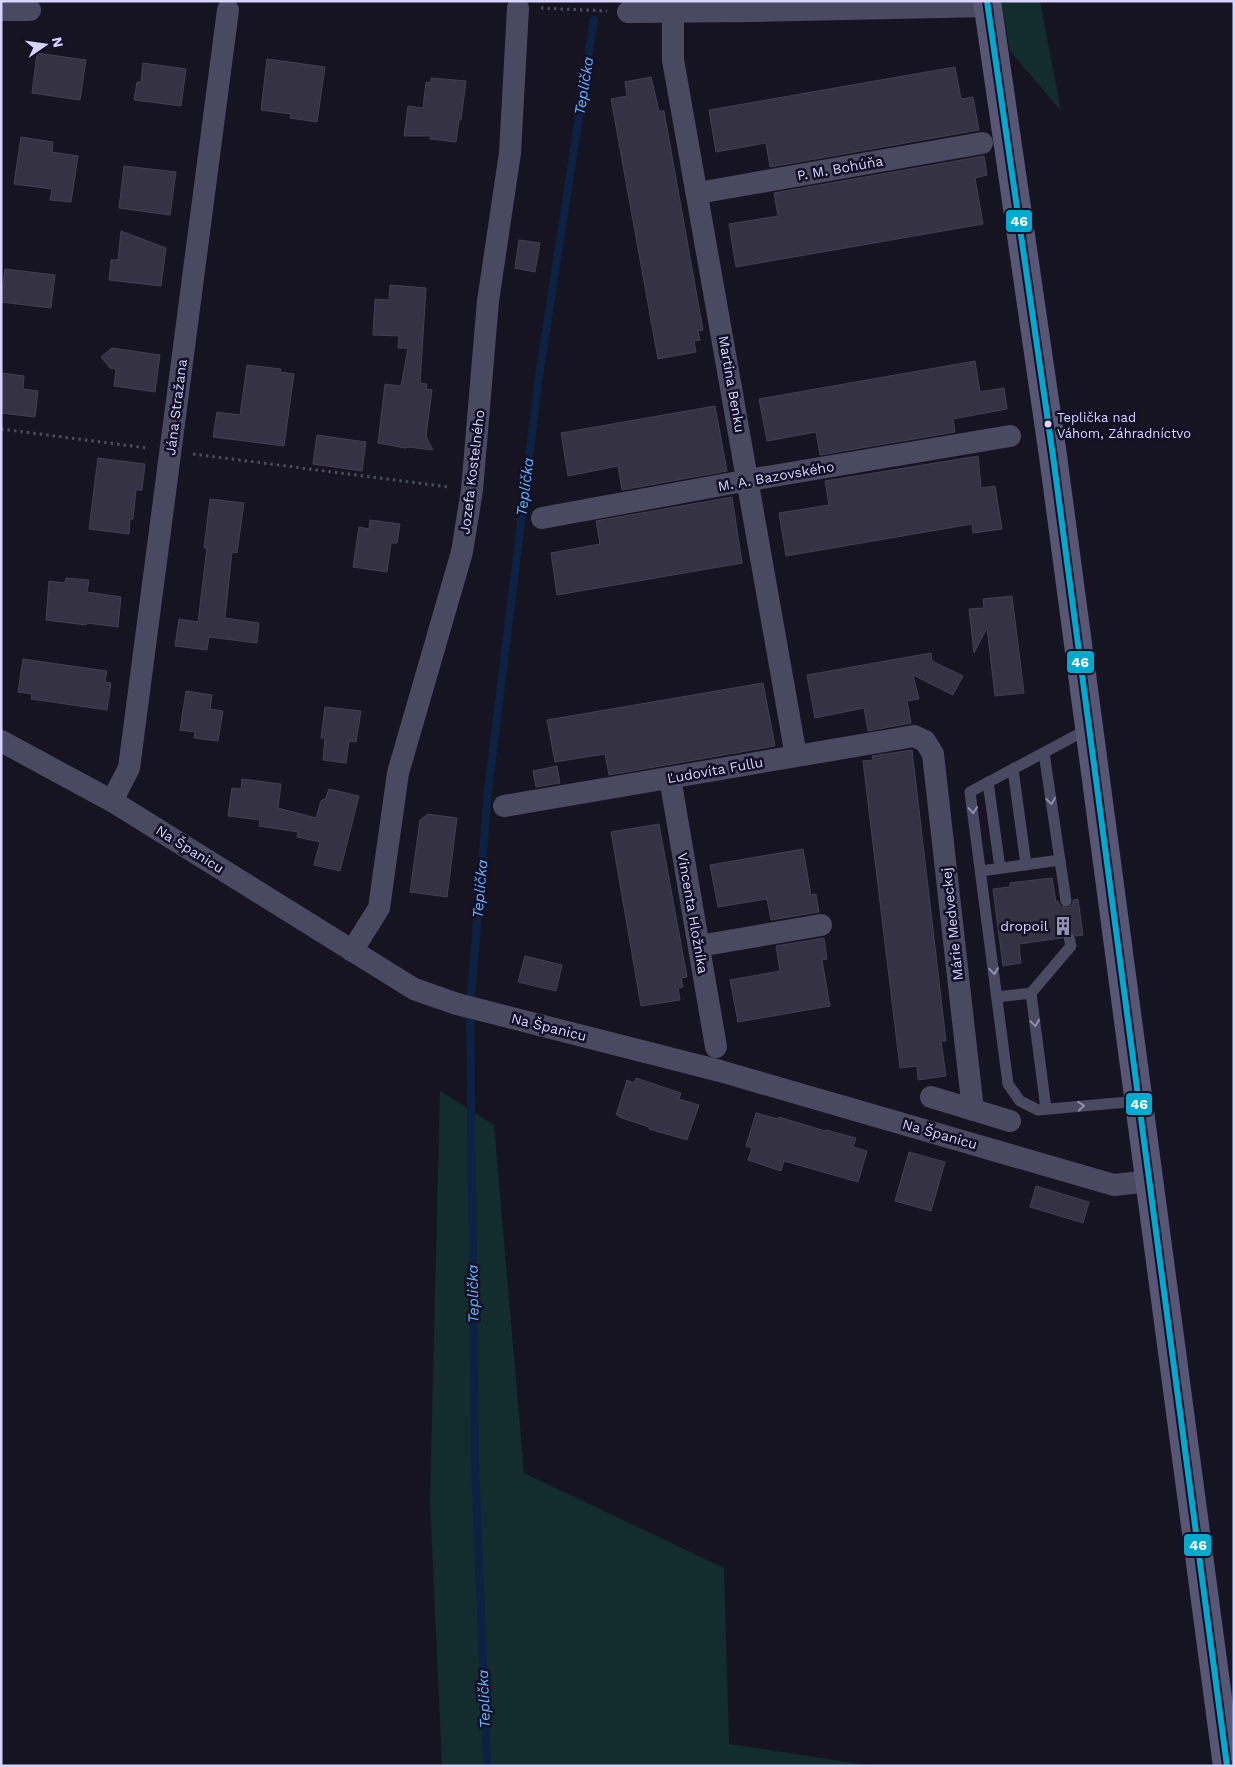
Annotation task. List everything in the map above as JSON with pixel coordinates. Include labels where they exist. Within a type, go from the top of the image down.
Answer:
[{"type":"main road","points":[[988,4],[1090,728],[1227,1766]]},
{"type":"street","points":[[628,12],[673,12],[754,6],[988,4]]},
{"type":"street","name":"Jozefa Kostelného","points":[[352,951],[379,908],[398,773],[462,552],[472,490],[488,301],[510,152],[518,8]]},
{"type":"street","points":[[1,10],[30,10]]},
{"type":"street","name":"Jána Stražana","points":[[112,801],[129,768],[228,10]]},
{"type":"street","name":"Martina Benku","points":[[673,12],[674,60],[796,756]]},
{"type":"street","name":"P. M. Bohúňa","points":[[698,193],[982,143]]},
{"type":"street","name":"M. A. Bazovského","points":[[542,518],[749,480],[1010,436]]},
{"type":"street","name":"Ľudovíta Fullu","points":[[504,806],[914,736],[925,741]]},
{"type":"street","name":"Márie Medveckej","points":[[925,741],[934,754],[973,1110]]},
{"type":"street","name":"Na Španicu","points":[[1,742],[112,801],[414,989],[479,1010],[720,1071],[1114,1184],[1150,1181]]},
{"type":"street","name":"Vincenta Hložníka","points":[[670,778],[716,1047]]},
{"type":"street","points":[[699,946],[821,925]]},
{"type":"street","points":[[931,1097],[1010,1121]]},
{"type":"lane","points":[[1090,728],[970,792],[980,871],[1008,1084],[1020,1101],[1038,1110],[1139,1101]]},
{"type":"lane","points":[[1044,753],[1066,901]]},
{"type":"lane","points":[[1014,769],[1026,865]]},
{"type":"lane","points":[[988,782],[1000,868]]},
{"type":"lane","points":[[980,871],[1060,860]]},
{"type":"lane","points":[[997,997],[1031,993],[1071,946],[1069,937]]},
{"type":"lane","points":[[1031,993],[1046,1109]]},
{"type":"path","points":[[518,8],[628,12]]},
{"type":"path","points":[[1,429],[472,490]]},
{"type":"green space","points":[[1001,1],[1040,1],[1061,111],[1010,51]]},
{"type":"green space","points":[[440,1091],[494,1125],[524,1473],[724,1568],[729,1744],[873,1766],[442,1766],[430,1500]]},
{"type":"building","points":[[37,53],[86,60],[80,100],[32,93]]},
{"type":"building","points":[[267,59],[325,67],[317,122],[290,118],[291,114],[261,110]]},
{"type":"building","points":[[143,63],[186,69],[181,106],[134,100],[137,82],[141,82]]},
{"type":"building","points":[[955,67],[961,99],[973,97],[979,130],[770,167],[766,143],[716,152],[709,110]]},
{"type":"building","points":[[651,77],[659,111],[664,111],[703,330],[698,331],[700,340],[694,341],[696,352],[658,359],[611,99],[627,96],[625,82]]},
{"type":"building","points":[[431,78],[466,81],[456,142],[430,139],[431,136],[404,136],[408,106],[423,108],[426,82],[431,83]]},
{"type":"building","points":[[21,137],[53,142],[52,152],[78,156],[71,202],[50,200],[52,189],[14,184]]},
{"type":"building","points":[[984,156],[987,175],[975,178],[983,224],[736,267],[729,224],[778,216],[774,193]]},
{"type":"building","points":[[124,166],[176,172],[170,215],[119,208]]},
{"type":"building","points":[[121,231],[166,248],[161,286],[109,280],[111,260],[118,260]]},
{"type":"building","points":[[519,240],[540,243],[535,272],[515,268]]},
{"type":"building","points":[[5,269],[55,275],[51,308],[1,302]]},
{"type":"building","points":[[390,285],[426,288],[420,383],[427,384],[426,389],[432,390],[426,436],[433,450],[405,448],[378,443],[385,384],[401,386],[408,348],[398,348],[399,336],[373,335],[375,299],[389,300]]},
{"type":"building","points":[[112,348],[160,355],[155,392],[114,386],[116,369],[110,368],[101,357]]},
{"type":"building","points":[[975,361],[980,392],[1004,388],[1007,409],[953,419],[955,432],[820,455],[816,432],[767,441],[759,399]]},
{"type":"building","points":[[247,365],[281,369],[280,372],[294,374],[284,446],[213,437],[217,412],[240,415]]},
{"type":"building","points":[[1,373],[24,376],[23,389],[38,391],[35,417],[1,413]]},
{"type":"building","points":[[715,406],[727,471],[622,490],[618,466],[568,476],[561,433]]},
{"type":"building","points":[[317,435],[366,442],[362,471],[313,464]]},
{"type":"building","points":[[978,456],[981,488],[995,486],[1002,529],[973,533],[972,524],[786,556],[779,513],[829,505],[825,481]]},
{"type":"building","points":[[98,458],[145,464],[142,490],[136,490],[133,519],[130,519],[129,534],[89,529]]},
{"type":"building","points":[[732,497],[742,563],[557,595],[551,553],[600,544],[596,521]]},
{"type":"building","points":[[210,499],[244,503],[237,553],[232,552],[225,618],[259,623],[257,643],[209,637],[207,650],[175,646],[179,619],[198,622],[207,548],[204,548]]},
{"type":"building","points":[[370,520],[400,524],[397,543],[391,543],[387,572],[353,567],[359,527],[369,529]]},
{"type":"building","points":[[66,578],[89,580],[87,592],[121,597],[118,627],[46,620],[49,581],[65,583]]},
{"type":"building","points":[[1012,596],[1024,693],[995,696],[987,628],[974,653],[969,609],[984,608],[983,599]]},
{"type":"building","points":[[931,653],[932,661],[963,676],[953,695],[913,675],[919,699],[907,701],[911,723],[868,731],[864,708],[815,718],[807,675]]},
{"type":"building","points":[[23,659],[107,671],[105,682],[111,683],[107,710],[31,699],[32,694],[18,692]]},
{"type":"building","points":[[763,683],[775,746],[609,775],[605,754],[555,762],[547,720]]},
{"type":"building","points":[[186,691],[212,695],[210,709],[223,711],[218,741],[194,738],[195,732],[180,730]]},
{"type":"building","points":[[325,707],[361,711],[356,742],[349,741],[346,763],[323,760],[325,738],[321,738]]},
{"type":"building","points":[[912,750],[946,1041],[941,1041],[946,1076],[918,1080],[917,1066],[900,1068],[863,761],[873,760],[872,756]]},
{"type":"building","points":[[557,766],[560,783],[536,787],[533,771]]},
{"type":"building","points":[[242,779],[281,784],[278,808],[316,818],[321,801],[326,798],[329,789],[359,796],[340,871],[314,865],[320,842],[297,837],[298,832],[259,826],[260,820],[228,816],[232,788],[241,789]]},
{"type":"building","points":[[428,814],[457,818],[447,897],[410,892],[420,820]]},
{"type":"building","points":[[659,824],[687,977],[681,978],[683,987],[678,988],[680,1000],[641,1006],[611,832]]},
{"type":"building","points":[[803,849],[811,895],[816,894],[819,912],[771,920],[767,899],[718,907],[710,865]]},
{"type":"building","name":"dropoil","points":[[1052,878],[1056,902],[1058,901],[1060,906],[1068,908],[1073,904],[1073,900],[1078,899],[1083,935],[1076,936],[1074,932],[1068,930],[1064,932],[1062,938],[1019,944],[1021,963],[1003,966],[993,889],[1010,887],[1010,883]]},
{"type":"building","points":[[824,938],[827,959],[822,960],[830,1006],[738,1022],[730,980],[780,971],[776,946]]},
{"type":"building","points":[[525,956],[562,965],[556,991],[518,982]]},
{"type":"building","points":[[636,1078],[681,1093],[679,1099],[699,1105],[687,1140],[649,1129],[649,1127],[616,1115],[627,1080],[634,1083]]},
{"type":"building","points":[[756,1113],[778,1119],[779,1117],[856,1138],[853,1147],[867,1151],[858,1182],[784,1161],[781,1171],[748,1160],[752,1148],[746,1146]]},
{"type":"building","points":[[909,1152],[945,1162],[931,1211],[895,1201]]},
{"type":"building","points":[[1036,1186],[1089,1202],[1083,1223],[1030,1207]]},
{"type":"waterway","name":"Teplička","points":[[487,1766],[475,1462],[470,1008],[488,791],[539,376],[594,20]]},
{"type":"transit line","name":"46","points":[[987,1],[1053,456],[1227,1766]]},
{"type":"place","name":"Teplička nad Váhom, Záhradníctvo","points":[[1048,424]]},
{"type":"place","name":"dropoil","points":[[1063,926]]}]
